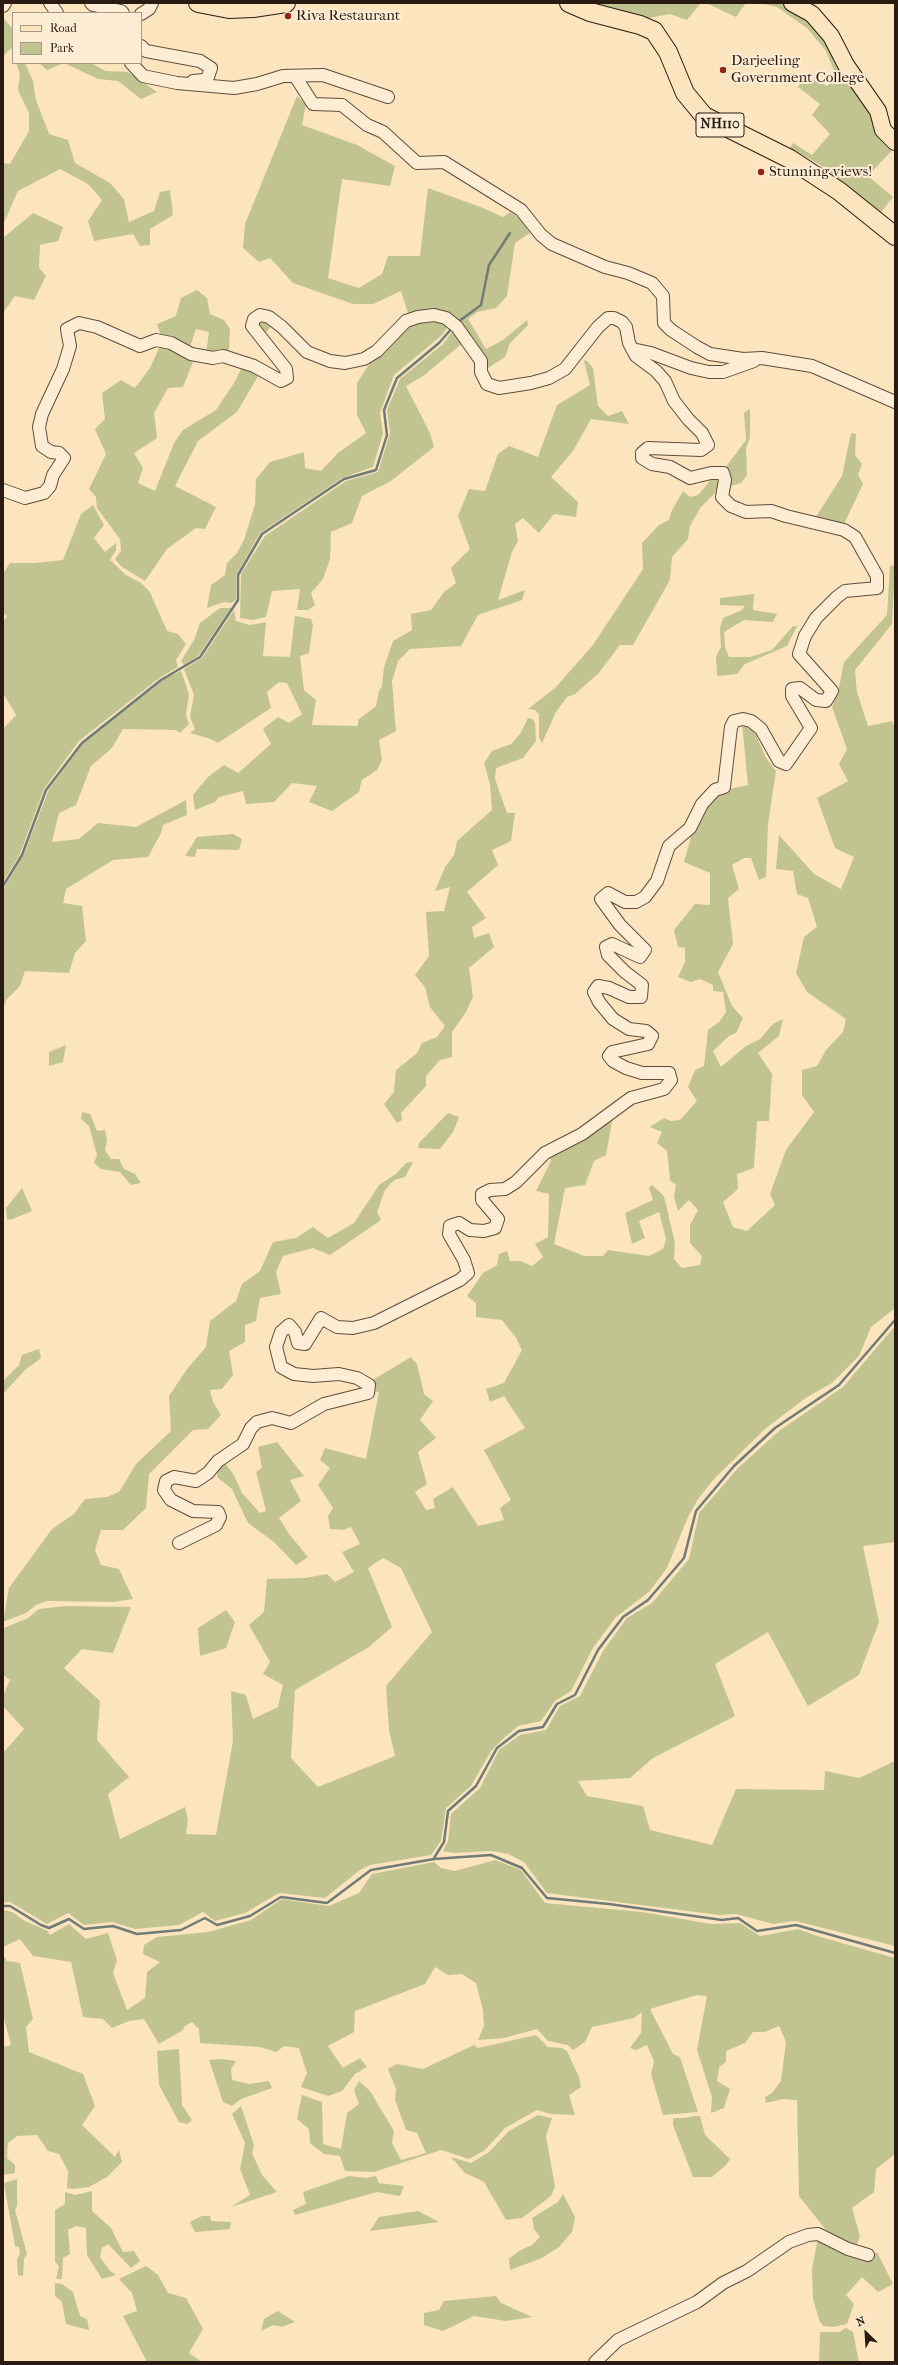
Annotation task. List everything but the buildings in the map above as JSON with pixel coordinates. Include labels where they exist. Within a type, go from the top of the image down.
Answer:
[{"type":"highway","points":[[198,3],[229,9],[253,8],[286,3]]},
{"type":"highway","name":"NH110","points":[[569,3],[590,12],[640,25],[654,31],[668,52],[685,93],[704,116],[790,159],[839,190],[895,236]]},
{"type":"main road","points":[[792,3],[812,14],[831,36],[846,66],[878,110],[883,130],[895,142]]},
{"type":"street","points":[[50,3],[56,12]]},
{"type":"street","points":[[91,3],[93,5],[121,10],[122,12]]},
{"type":"street","points":[[142,13],[149,9],[152,3]]},
{"type":"street","points":[[142,47],[146,51],[200,61],[211,68],[208,77],[204,80],[177,83]]},
{"type":"street","points":[[132,64],[143,76],[177,83],[234,88],[257,84],[283,76],[323,75],[388,97]]},
{"type":"street","points":[[295,76],[313,104],[342,105],[367,125],[383,132],[417,162],[444,162],[521,210],[541,235],[552,244],[605,267],[628,273],[652,283],[663,296],[664,322],[671,330],[697,347],[710,354],[743,359],[762,358],[812,366],[895,402]]},
{"type":"street","points":[[3,490],[25,498],[44,493],[64,458],[59,453],[50,452],[42,446],[39,427],[42,414],[63,369],[70,346],[67,329],[79,323],[97,327],[140,346],[156,340],[171,343],[191,354],[213,358],[223,356],[254,366],[281,381],[287,378],[286,369],[252,326],[254,319],[260,315],[269,316],[282,326],[308,352],[330,361],[345,363],[364,360],[376,352],[406,321],[418,317],[434,315],[446,318],[457,327],[481,361],[481,372],[487,384],[499,388],[531,383],[549,378],[565,369],[588,338],[608,318],[614,318],[622,322],[636,356],[656,370],[665,381],[674,401],[688,420],[702,433],[708,445],[701,450],[648,448],[642,453],[642,458],[652,464],[670,468],[690,478],[710,473],[723,473],[725,480],[722,497],[731,506],[746,512],[771,510],[786,516],[844,530],[855,537],[877,576],[877,588],[846,591],[837,597],[816,618],[805,636],[799,654],[832,691],[826,701],[816,700],[800,688],[792,689],[792,696],[811,728],[786,764],[779,761],[761,729],[752,721],[743,719],[734,721],[731,727],[724,787],[715,790],[702,804],[690,828],[669,846],[658,882],[645,897],[636,902],[625,902],[608,893],[601,899],[620,925],[645,950],[640,957],[612,944],[606,947],[608,955],[625,972],[642,985],[641,996],[629,997],[609,988],[598,986],[594,992],[599,1002],[613,1019],[629,1028],[646,1030],[652,1036],[648,1044],[612,1052],[609,1056],[613,1061],[626,1068],[642,1073],[669,1073],[671,1080],[664,1089],[631,1098],[582,1134],[545,1153],[516,1182],[505,1189],[490,1190],[482,1194],[482,1200],[498,1219],[495,1228],[484,1231],[470,1230],[459,1223],[450,1226],[449,1234],[464,1260],[468,1273],[460,1280],[374,1323],[353,1328],[337,1327],[320,1318],[305,1344],[298,1343],[295,1332],[290,1325],[281,1332],[276,1347],[281,1368],[294,1374],[313,1376],[339,1374],[357,1378],[369,1385],[368,1393],[324,1404],[291,1423],[272,1418],[257,1422],[251,1428],[243,1444],[218,1461],[208,1473],[196,1481],[174,1476],[166,1481],[164,1490],[171,1500],[193,1512],[218,1512],[220,1517],[216,1525],[191,1539],[179,1543]]},
{"type":"street","points":[[632,349],[651,352],[692,368],[709,372],[723,372],[762,358]]},
{"type":"street","points":[[595,2362],[618,2340],[697,2302],[723,2284],[748,2271],[789,2242],[808,2235],[818,2234],[848,2249],[868,2255]]},
{"type":"green space","points":[[585,3],[701,3],[687,20],[670,14],[644,19]]},
{"type":"green space","points":[[706,3],[746,3],[736,17]]},
{"type":"green space","points":[[760,3],[786,3],[810,18],[893,149],[868,176],[893,197],[879,215],[822,166],[790,148],[793,143],[812,155],[830,134],[812,115],[820,104],[798,87],[806,75],[827,86],[836,76],[826,51],[807,28],[777,7]]},
{"type":"green space","points":[[3,18],[12,28],[12,48],[3,56]]},
{"type":"green space","points":[[16,64],[25,64],[33,81],[36,100],[49,134],[68,140],[75,163],[110,183],[124,199],[129,222],[154,211],[160,192],[170,190],[173,215],[150,229],[150,245],[140,246],[133,234],[94,241],[88,221],[102,200],[88,184],[60,169],[18,191],[3,225],[3,163],[10,164],[29,131],[29,113],[18,90],[20,74]]},
{"type":"green space","points":[[40,64],[62,64],[47,70]]},
{"type":"green space","points":[[66,64],[93,64],[105,71],[128,72],[157,92],[141,99],[118,81],[98,79]]},
{"type":"green space","points":[[297,96],[306,104],[302,125],[357,145],[395,166],[390,186],[342,179],[328,278],[359,288],[382,274],[388,256],[420,256],[428,188],[478,206],[503,217],[510,212],[522,220],[530,233],[515,243],[507,296],[496,308],[477,312],[468,319],[486,349],[503,340],[527,320],[528,325],[510,343],[505,357],[485,370],[460,324],[425,310],[408,313],[401,291],[373,304],[353,304],[293,283],[270,258],[259,262],[243,248],[245,224]]},
{"type":"green space","points":[[33,213],[63,227],[58,241],[40,245],[39,268],[46,276],[34,300],[15,296],[3,313],[3,238]]},
{"type":"green space","points":[[197,290],[207,298],[210,314],[224,320],[230,329],[229,350],[206,353],[209,332],[196,329],[189,349],[162,339],[157,324],[176,316],[181,298]]},
{"type":"green space","points":[[259,319],[273,324],[263,336],[256,324]]},
{"type":"green space","points":[[439,319],[449,326],[441,336],[394,375],[380,413],[383,434],[373,467],[342,478],[260,533],[236,575],[236,599],[232,603],[224,602],[207,608],[211,585],[225,575],[227,563],[237,553],[244,540],[255,504],[256,479],[270,462],[304,452],[305,468],[321,471],[338,453],[366,433],[357,415],[357,383],[370,363],[376,360],[408,325],[416,321]]},
{"type":"green space","points":[[454,329],[464,342],[423,376],[406,386],[430,433],[434,447],[391,481],[362,496],[352,523],[331,532],[330,559],[323,579],[311,593],[315,605],[308,610],[297,610],[300,589],[272,591],[266,617],[253,620],[240,618],[241,574],[265,536],[346,481],[378,472],[390,433],[387,410],[400,379],[443,344]]},
{"type":"green space","points":[[168,346],[195,357],[183,387],[168,388],[154,413],[157,438],[134,453],[143,468],[138,483],[155,491],[174,443],[183,430],[216,410],[234,383],[243,365],[260,373],[237,412],[198,441],[175,486],[216,507],[205,529],[196,528],[167,549],[145,581],[122,567],[115,559],[121,551],[120,539],[97,508],[96,497],[89,489],[106,454],[95,429],[105,419],[102,393],[121,380],[135,388],[150,368],[159,348]]},
{"type":"green space","points":[[586,360],[593,368],[598,406],[608,416],[622,411],[629,424],[591,419],[573,451],[551,477],[578,502],[576,517],[554,514],[539,533],[523,518],[515,524],[518,541],[512,552],[498,600],[525,590],[522,600],[478,615],[461,646],[410,649],[398,661],[392,681],[396,731],[379,740],[382,760],[377,770],[362,780],[359,792],[332,811],[309,802],[317,786],[292,783],[274,802],[246,804],[243,791],[219,797],[215,802],[195,810],[193,795],[208,777],[224,765],[238,773],[271,744],[263,729],[278,717],[289,723],[302,714],[287,683],[279,682],[267,692],[271,708],[218,743],[211,739],[190,733],[195,729],[190,717],[194,695],[184,669],[202,658],[234,610],[236,621],[250,625],[266,622],[263,656],[290,657],[295,616],[311,619],[313,625],[309,653],[300,656],[304,690],[316,700],[312,725],[358,726],[358,720],[376,706],[379,691],[382,686],[384,667],[393,641],[412,630],[411,614],[431,610],[444,592],[456,583],[451,568],[470,549],[458,516],[469,489],[485,491],[498,454],[509,446],[538,457],[557,405],[590,385],[584,361]]},
{"type":"green space","points":[[750,409],[750,438],[746,448],[747,475],[741,483],[731,486],[726,482],[725,468],[746,440],[744,413]]},
{"type":"green space","points":[[851,433],[856,434],[855,455],[862,464],[858,475],[863,484],[844,524],[814,520],[842,476]]},
{"type":"green space","points":[[713,477],[718,477],[719,484],[714,494],[701,507],[690,526],[688,539],[672,557],[670,580],[633,645],[620,645],[598,674],[575,694],[567,697],[556,712],[542,743],[539,737],[539,714],[535,710],[528,709],[555,688],[593,645],[643,569],[642,543],[659,525],[669,520],[672,510],[683,491],[690,497],[698,495]]},
{"type":"green space","points":[[93,505],[104,525],[94,538],[105,552],[116,543],[116,550],[110,560],[126,575],[141,583],[150,592],[167,631],[178,634],[186,644],[176,660],[178,667],[158,679],[79,741],[44,789],[20,854],[3,882],[3,729],[16,715],[3,693],[3,622],[7,616],[3,613],[3,574],[10,563],[35,563],[63,560],[81,514]]},
{"type":"green space","points":[[895,565],[892,624],[855,670],[857,692],[868,726],[892,721],[895,729],[895,1308],[871,1327],[859,1356],[832,1383],[807,1397],[766,1428],[714,1479],[698,1499],[688,1517],[667,1568],[649,1592],[616,1617],[593,1648],[571,1691],[555,1701],[541,1721],[518,1726],[504,1738],[491,1751],[471,1786],[446,1808],[441,1841],[431,1855],[370,1865],[360,1870],[325,1898],[279,1893],[245,1913],[215,1921],[203,1912],[179,1925],[135,1929],[112,1922],[84,1925],[68,1913],[47,1924],[10,1902],[3,1902],[3,1753],[24,1729],[3,1706],[3,1696],[10,1680],[3,1675],[4,1628],[28,1618],[39,1609],[66,1606],[131,1607],[113,1653],[82,1649],[64,1668],[100,1701],[97,1740],[129,1777],[108,1794],[120,1839],[185,1807],[188,1819],[186,1834],[216,1835],[233,1741],[231,1691],[246,1695],[253,1719],[278,1707],[283,1685],[263,1674],[270,1662],[249,1625],[264,1612],[267,1579],[305,1578],[327,1574],[335,1582],[354,1572],[342,1552],[360,1544],[351,1527],[343,1530],[330,1529],[328,1516],[333,1508],[318,1485],[330,1468],[320,1460],[325,1448],[366,1459],[379,1392],[373,1391],[371,1381],[411,1357],[417,1364],[424,1394],[433,1401],[420,1420],[436,1438],[418,1452],[427,1484],[415,1492],[426,1510],[435,1508],[433,1499],[453,1487],[478,1526],[504,1520],[500,1508],[511,1500],[484,1450],[525,1428],[504,1396],[490,1402],[486,1389],[504,1383],[522,1350],[516,1338],[502,1320],[476,1317],[476,1303],[467,1296],[483,1273],[497,1265],[499,1254],[507,1251],[510,1261],[520,1261],[532,1266],[543,1257],[535,1244],[548,1237],[549,1194],[536,1191],[551,1161],[549,1154],[613,1117],[606,1155],[594,1161],[585,1185],[565,1188],[554,1244],[584,1256],[603,1256],[608,1250],[649,1256],[663,1249],[666,1239],[659,1212],[639,1221],[645,1238],[632,1244],[625,1213],[653,1200],[649,1188],[652,1185],[664,1196],[675,1243],[674,1259],[682,1268],[700,1265],[702,1256],[690,1243],[690,1225],[698,1210],[689,1200],[678,1211],[674,1197],[676,1185],[670,1180],[667,1151],[657,1143],[662,1132],[650,1127],[664,1118],[671,1121],[680,1120],[697,1101],[688,1087],[695,1070],[704,1066],[708,1030],[719,1022],[726,1012],[723,992],[713,991],[713,985],[700,979],[691,982],[678,977],[685,962],[685,948],[678,947],[674,930],[695,904],[710,905],[710,873],[684,862],[692,833],[707,803],[725,790],[748,785],[742,723],[755,733],[766,758],[776,771],[768,824],[766,877],[759,880],[751,858],[744,858],[732,865],[739,889],[728,898],[733,944],[718,972],[732,1006],[743,1018],[736,1033],[729,1036],[713,1051],[721,1067],[746,1046],[760,1039],[773,1024],[783,1019],[779,1036],[758,1053],[772,1074],[769,1121],[757,1121],[754,1168],[737,1174],[738,1189],[723,1202],[733,1227],[747,1231],[775,1205],[770,1194],[786,1150],[814,1112],[802,1095],[802,1070],[817,1066],[826,1050],[843,1032],[846,1019],[807,992],[796,973],[804,937],[817,927],[808,898],[797,894],[793,871],[776,869],[779,835],[814,874],[841,889],[854,857],[835,848],[817,798],[848,781],[839,764],[847,749],[832,707],[839,688],[844,662],[887,615],[890,566]],"holes":[[[383,1558],[401,1568],[432,1632],[386,1686],[389,1730],[395,1756],[318,1787],[291,1758],[295,1690],[369,1647],[392,1627],[368,1568]]]},
{"type":"green space","points":[[754,594],[753,610],[777,614],[773,622],[744,620],[724,632],[725,647],[729,657],[750,657],[772,650],[793,626],[797,626],[787,646],[745,664],[737,674],[719,676],[717,675],[716,656],[721,647],[720,628],[723,618],[742,610],[745,606],[720,605],[720,598]]},
{"type":"green space","points":[[220,608],[231,608],[198,656],[184,665],[181,661],[194,640],[200,623]]},
{"type":"green space","points":[[181,671],[189,694],[186,715],[189,724],[180,733],[176,730],[123,729],[112,748],[91,766],[76,805],[59,813],[52,842],[79,839],[98,823],[136,827],[186,800],[187,815],[163,825],[161,833],[148,857],[113,860],[66,889],[63,903],[82,906],[86,941],[75,953],[69,973],[25,971],[20,986],[7,999],[3,1009],[3,890],[25,852],[49,789],[84,742],[165,678]]},
{"type":"green space","points":[[528,718],[533,719],[535,723],[536,741],[523,758],[496,768],[495,779],[507,813],[515,813],[511,841],[492,850],[498,865],[467,892],[486,918],[472,927],[474,938],[489,933],[494,947],[469,968],[473,997],[466,1012],[452,1032],[452,1057],[440,1060],[426,1076],[426,1086],[401,1113],[402,1120],[397,1123],[384,1104],[394,1092],[396,1070],[417,1053],[422,1043],[437,1037],[445,1026],[430,1007],[425,987],[415,975],[429,956],[426,912],[444,911],[450,887],[435,891],[445,867],[454,855],[457,841],[492,810],[490,784],[484,763],[492,751],[511,744],[520,734]]},
{"type":"green space","points":[[233,834],[242,839],[239,850],[197,849],[195,857],[185,856],[197,837]]},
{"type":"green space","points":[[66,1045],[63,1062],[49,1066],[49,1052]]},
{"type":"green space","points":[[82,1112],[90,1114],[97,1131],[105,1130],[107,1141],[105,1150],[111,1159],[119,1159],[124,1169],[135,1174],[141,1183],[131,1185],[120,1172],[101,1169],[94,1163],[97,1155],[89,1126],[81,1119]]},
{"type":"green space","points":[[448,1113],[459,1117],[453,1132],[440,1149],[418,1148],[419,1143]]},
{"type":"green space","points":[[413,1162],[405,1177],[394,1180],[385,1190],[377,1212],[381,1220],[330,1255],[313,1248],[283,1256],[276,1272],[281,1294],[260,1298],[256,1321],[245,1325],[245,1342],[229,1351],[233,1375],[222,1389],[210,1390],[213,1402],[221,1415],[208,1429],[193,1430],[149,1474],[146,1508],[123,1530],[101,1530],[95,1550],[101,1565],[119,1569],[133,1599],[114,1602],[47,1601],[36,1605],[26,1613],[3,1622],[9,1588],[52,1529],[74,1514],[85,1499],[107,1497],[119,1492],[136,1464],[171,1431],[169,1396],[187,1369],[206,1347],[210,1321],[236,1301],[242,1284],[260,1271],[273,1242],[296,1238],[313,1227],[328,1238],[354,1223],[379,1185],[396,1174],[406,1163]]},
{"type":"green space","points":[[22,1188],[32,1211],[10,1220],[7,1219],[6,1208]]},
{"type":"green space","points":[[895,1326],[895,1542],[863,1546],[879,1622],[859,1675],[808,1706],[768,1632],[715,1664],[735,1716],[653,1758],[630,1778],[578,1781],[587,1796],[643,1806],[650,1830],[712,1845],[736,1789],[824,1790],[825,1771],[859,1778],[895,1761],[895,1946],[795,1921],[773,1924],[736,1914],[719,1915],[547,1893],[524,1862],[508,1854],[492,1851],[453,1853],[443,1851],[448,1841],[451,1814],[480,1788],[499,1750],[520,1735],[546,1730],[560,1706],[580,1696],[603,1651],[627,1618],[652,1603],[689,1559],[699,1513],[738,1468],[779,1431],[843,1387]]},
{"type":"green space","points":[[39,1349],[41,1358],[25,1370],[3,1394],[3,1381],[19,1365],[22,1355]]},
{"type":"green space","points":[[277,1442],[304,1476],[290,1480],[301,1501],[279,1518],[289,1534],[308,1557],[296,1565],[274,1542],[248,1523],[232,1489],[217,1477],[218,1468],[225,1463],[234,1475],[242,1493],[260,1513],[266,1511],[256,1472],[262,1468],[258,1447]]},
{"type":"green space","points":[[226,1610],[235,1622],[226,1648],[200,1656],[198,1628]]},
{"type":"green space","points":[[495,1860],[521,1870],[545,1903],[642,1912],[711,1924],[740,1923],[760,1936],[798,1929],[817,1936],[895,1958],[895,2154],[876,2169],[874,2192],[852,2208],[860,2236],[856,2247],[847,2246],[826,2230],[799,2196],[797,2100],[783,2099],[766,2103],[765,2097],[772,2093],[781,2081],[786,2042],[779,2026],[765,2032],[753,2032],[745,2043],[726,2051],[726,2062],[719,2067],[717,2081],[730,2089],[724,2108],[711,2113],[712,2097],[697,2050],[707,1996],[697,1995],[650,2009],[673,2054],[680,2057],[698,2112],[663,2115],[651,2074],[654,2061],[647,2045],[636,2050],[630,2048],[641,2033],[642,2012],[634,2018],[592,2027],[585,2042],[573,2050],[568,2045],[548,2041],[537,2029],[504,2038],[478,2040],[484,2026],[483,2010],[476,1983],[462,1974],[448,1975],[435,1967],[425,1984],[355,2011],[354,2032],[328,2046],[343,2068],[360,2058],[367,2067],[355,2074],[342,2091],[328,2096],[301,2087],[307,2073],[299,2048],[284,2046],[276,2052],[260,2047],[200,2043],[199,2029],[192,2022],[185,2026],[183,2030],[159,2044],[144,2019],[129,2021],[112,2028],[103,2019],[83,2017],[71,1962],[33,1956],[20,1939],[3,1947],[3,1910],[12,1912],[25,1921],[48,1931],[50,1935],[69,1924],[86,1939],[108,1933],[117,1960],[113,1973],[127,2010],[145,1998],[147,1972],[160,1962],[143,1954],[144,1945],[157,1937],[208,1932],[251,1920],[282,1899],[329,1906],[359,1893],[372,1874],[434,1862],[441,1868],[455,1871]]},
{"type":"green space","points":[[3,1954],[7,1961],[20,1963],[33,2019],[26,2027],[29,2052],[83,2074],[95,2106],[82,2125],[115,2157],[119,2150],[122,2162],[107,2177],[89,2187],[74,2189],[67,2188],[68,2171],[59,2154],[48,2151],[37,2135],[17,2136],[8,2143],[7,2158],[15,2165],[15,2173],[3,2175],[3,2047],[11,2045],[3,2015]]},
{"type":"green space","points":[[536,2035],[548,2047],[562,2048],[567,2051],[579,2077],[581,2087],[569,2095],[575,2115],[551,2114],[537,2110],[505,2128],[485,2150],[469,2159],[441,2150],[374,2172],[345,2171],[340,2156],[324,2154],[310,2143],[309,2129],[297,2119],[302,2095],[322,2102],[323,2144],[341,2149],[347,2113],[359,2104],[354,2090],[359,2081],[370,2091],[394,2131],[392,2143],[401,2160],[426,2153],[417,2133],[406,2130],[395,2100],[396,2089],[388,2069],[397,2064],[423,2069],[474,2045],[478,2048]]},
{"type":"green space","points":[[179,2049],[182,2105],[192,2120],[187,2124],[179,2122],[159,2085],[157,2051]]},
{"type":"green space","points":[[222,2059],[236,2061],[231,2069],[232,2080],[249,2084],[269,2081],[272,2088],[241,2099],[232,2106],[223,2102],[209,2060]]},
{"type":"green space","points":[[241,2106],[254,2145],[252,2153],[262,2175],[277,2192],[231,2207],[250,2195],[240,2169],[245,2143],[232,2114]]},
{"type":"green space","points":[[538,2115],[552,2118],[546,2136],[555,2187],[551,2196],[522,2218],[506,2220],[484,2182],[465,2173],[451,2157],[471,2163],[489,2152],[509,2131]]},
{"type":"green space","points":[[700,2116],[705,2135],[730,2159],[726,2165],[712,2177],[693,2177],[673,2125],[673,2118]]},
{"type":"green space","points":[[349,2176],[366,2178],[376,2176],[379,2183],[404,2186],[400,2196],[377,2192],[295,2215],[293,2210],[306,2204],[303,2192]]},
{"type":"green space","points":[[17,2179],[17,2206],[15,2210],[27,2254],[24,2259],[23,2276],[18,2275],[17,2259],[20,2254],[19,2247],[15,2246],[4,2183]]},
{"type":"green space","points":[[92,2191],[92,2211],[111,2228],[123,2252],[134,2251],[140,2261],[131,2268],[108,2244],[102,2248],[100,2257],[110,2271],[116,2275],[102,2279],[87,2255],[86,2228],[76,2226],[68,2230],[70,2254],[63,2258],[62,2279],[56,2279],[59,2266],[55,2262],[55,2210],[65,2204],[65,2192],[75,2195]]},
{"type":"green space","points":[[563,2194],[575,2217],[572,2232],[559,2247],[542,2258],[510,2270],[509,2259],[519,2251],[532,2245],[540,2237],[534,2229],[532,2218],[558,2202]]},
{"type":"green space","points":[[418,2211],[439,2222],[370,2231],[379,2217]]},
{"type":"green space","points":[[202,2216],[210,2216],[211,2221],[231,2222],[230,2229],[195,2232],[190,2222]]},
{"type":"green space","points":[[818,2237],[870,2258],[877,2252],[893,2284],[878,2292],[862,2277],[846,2295],[854,2304],[847,2324],[833,2327],[823,2326],[819,2320],[813,2298],[812,2269]]},
{"type":"green space","points":[[146,2266],[158,2275],[168,2293],[186,2298],[203,2329],[189,2353],[202,2362],[147,2362],[123,2316],[137,2311],[132,2293],[119,2279]]},
{"type":"green space","points":[[55,2283],[62,2284],[73,2292],[80,2316],[87,2319],[89,2330],[66,2324],[62,2302],[55,2296]]},
{"type":"green space","points":[[496,2296],[501,2303],[532,2317],[506,2321],[474,2316],[443,2331],[424,2325],[424,2313],[439,2310],[444,2301]]},
{"type":"green space","points":[[278,2311],[295,2322],[282,2327],[273,2325],[261,2331],[264,2319]]},
{"type":"green space","points":[[846,2328],[853,2332],[859,2362],[819,2362],[820,2332],[839,2332]]},
{"type":"waterway","points":[[458,322],[481,305],[489,265],[510,233]]},
{"type":"waterway","points":[[3,886],[22,855],[46,790],[82,743],[161,680],[200,657],[238,600],[238,575],[262,534],[344,479],[376,470],[387,435],[384,410],[397,378],[439,343],[453,327]]},
{"type":"waterway","points":[[434,1858],[444,1842],[448,1811],[476,1786],[497,1748],[519,1731],[543,1727],[557,1704],[575,1695],[598,1650],[623,1617],[648,1600],[684,1558],[696,1511],[734,1466],[775,1428],[839,1385],[895,1320]]},
{"type":"waterway","points":[[3,1906],[10,1906],[41,1925],[49,1928],[69,1919],[84,1929],[113,1926],[137,1934],[181,1930],[205,1918],[217,1925],[250,1916],[281,1897],[327,1903],[371,1870],[434,1859],[491,1855],[522,1868],[547,1898],[609,1904],[722,1920],[738,1918],[757,1931],[796,1925],[895,1953]]},
{"type":"place","name":"Riva Restaurant","points":[[288,16]]},
{"type":"place","name":"Darjeeling Government College","points":[[723,70]]},
{"type":"place","name":"Stunning views!","points":[[761,172]]}]
